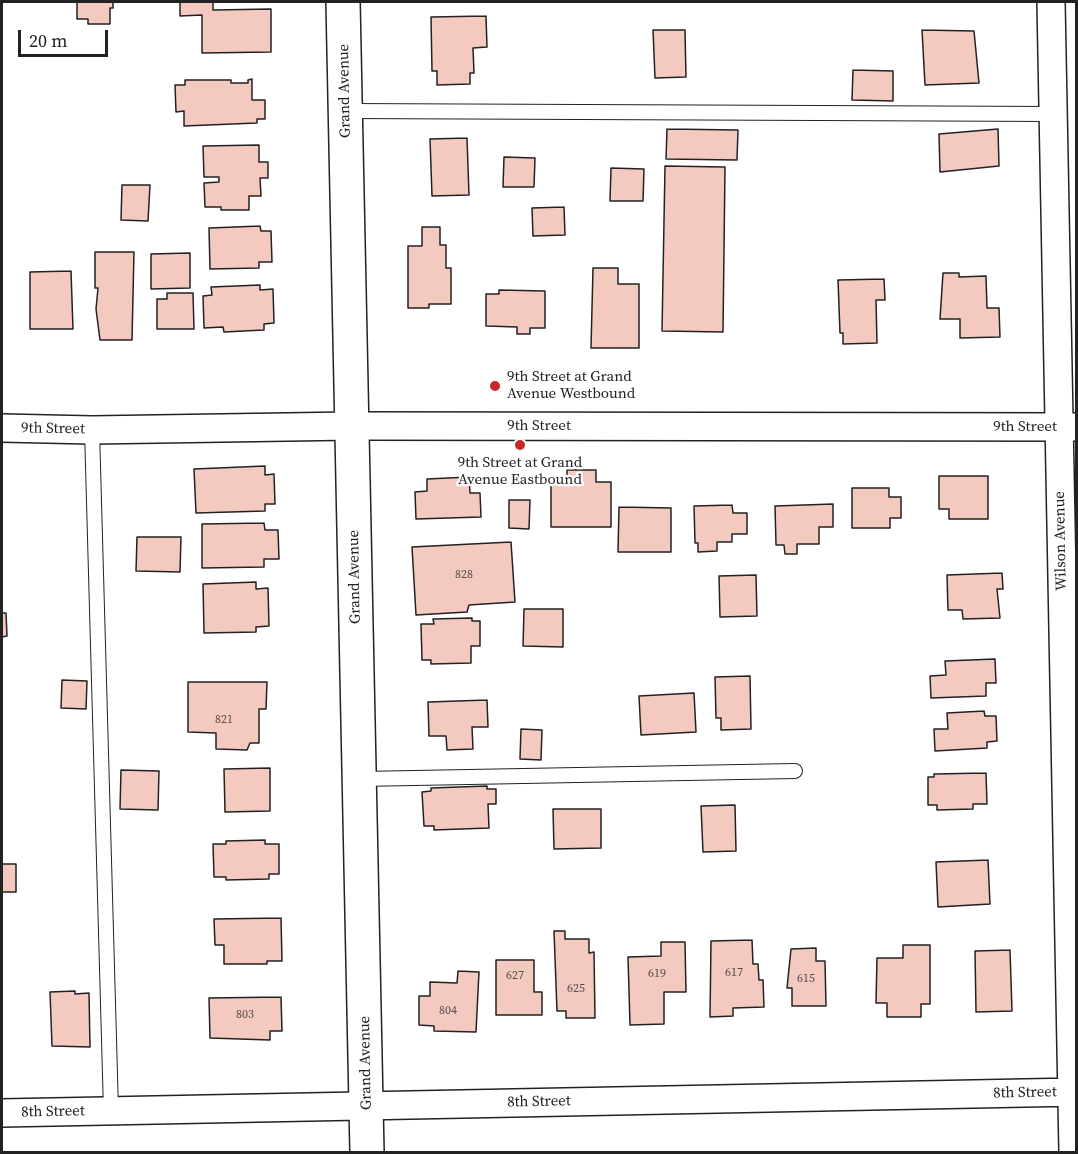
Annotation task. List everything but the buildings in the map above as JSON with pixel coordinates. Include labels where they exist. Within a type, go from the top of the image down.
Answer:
[{"type":"main road","name":"Grand Avenue","points":[[343,2],[367,1152]]},
{"type":"street","name":"Wilson Avenue","points":[[1051,2],[1053,114],[1068,427],[1073,1152]]},
{"type":"street","name":"9th Street","points":[[2,428],[92,430],[352,426],[1068,427]]},
{"type":"street","name":"8th Street","points":[[2,1113],[1074,1092]]},
{"type":"lane","points":[[346,111],[1053,114]]},
{"type":"lane","points":[[92,430],[111,1111]]},
{"type":"lane","points":[[360,779],[795,771]]},
{"type":"place","name":"9th Street at Grand Avenue Westbound","points":[[495,386]]},
{"type":"place","name":"9th Street at Grand Avenue Eastbound","points":[[520,445]]}]
